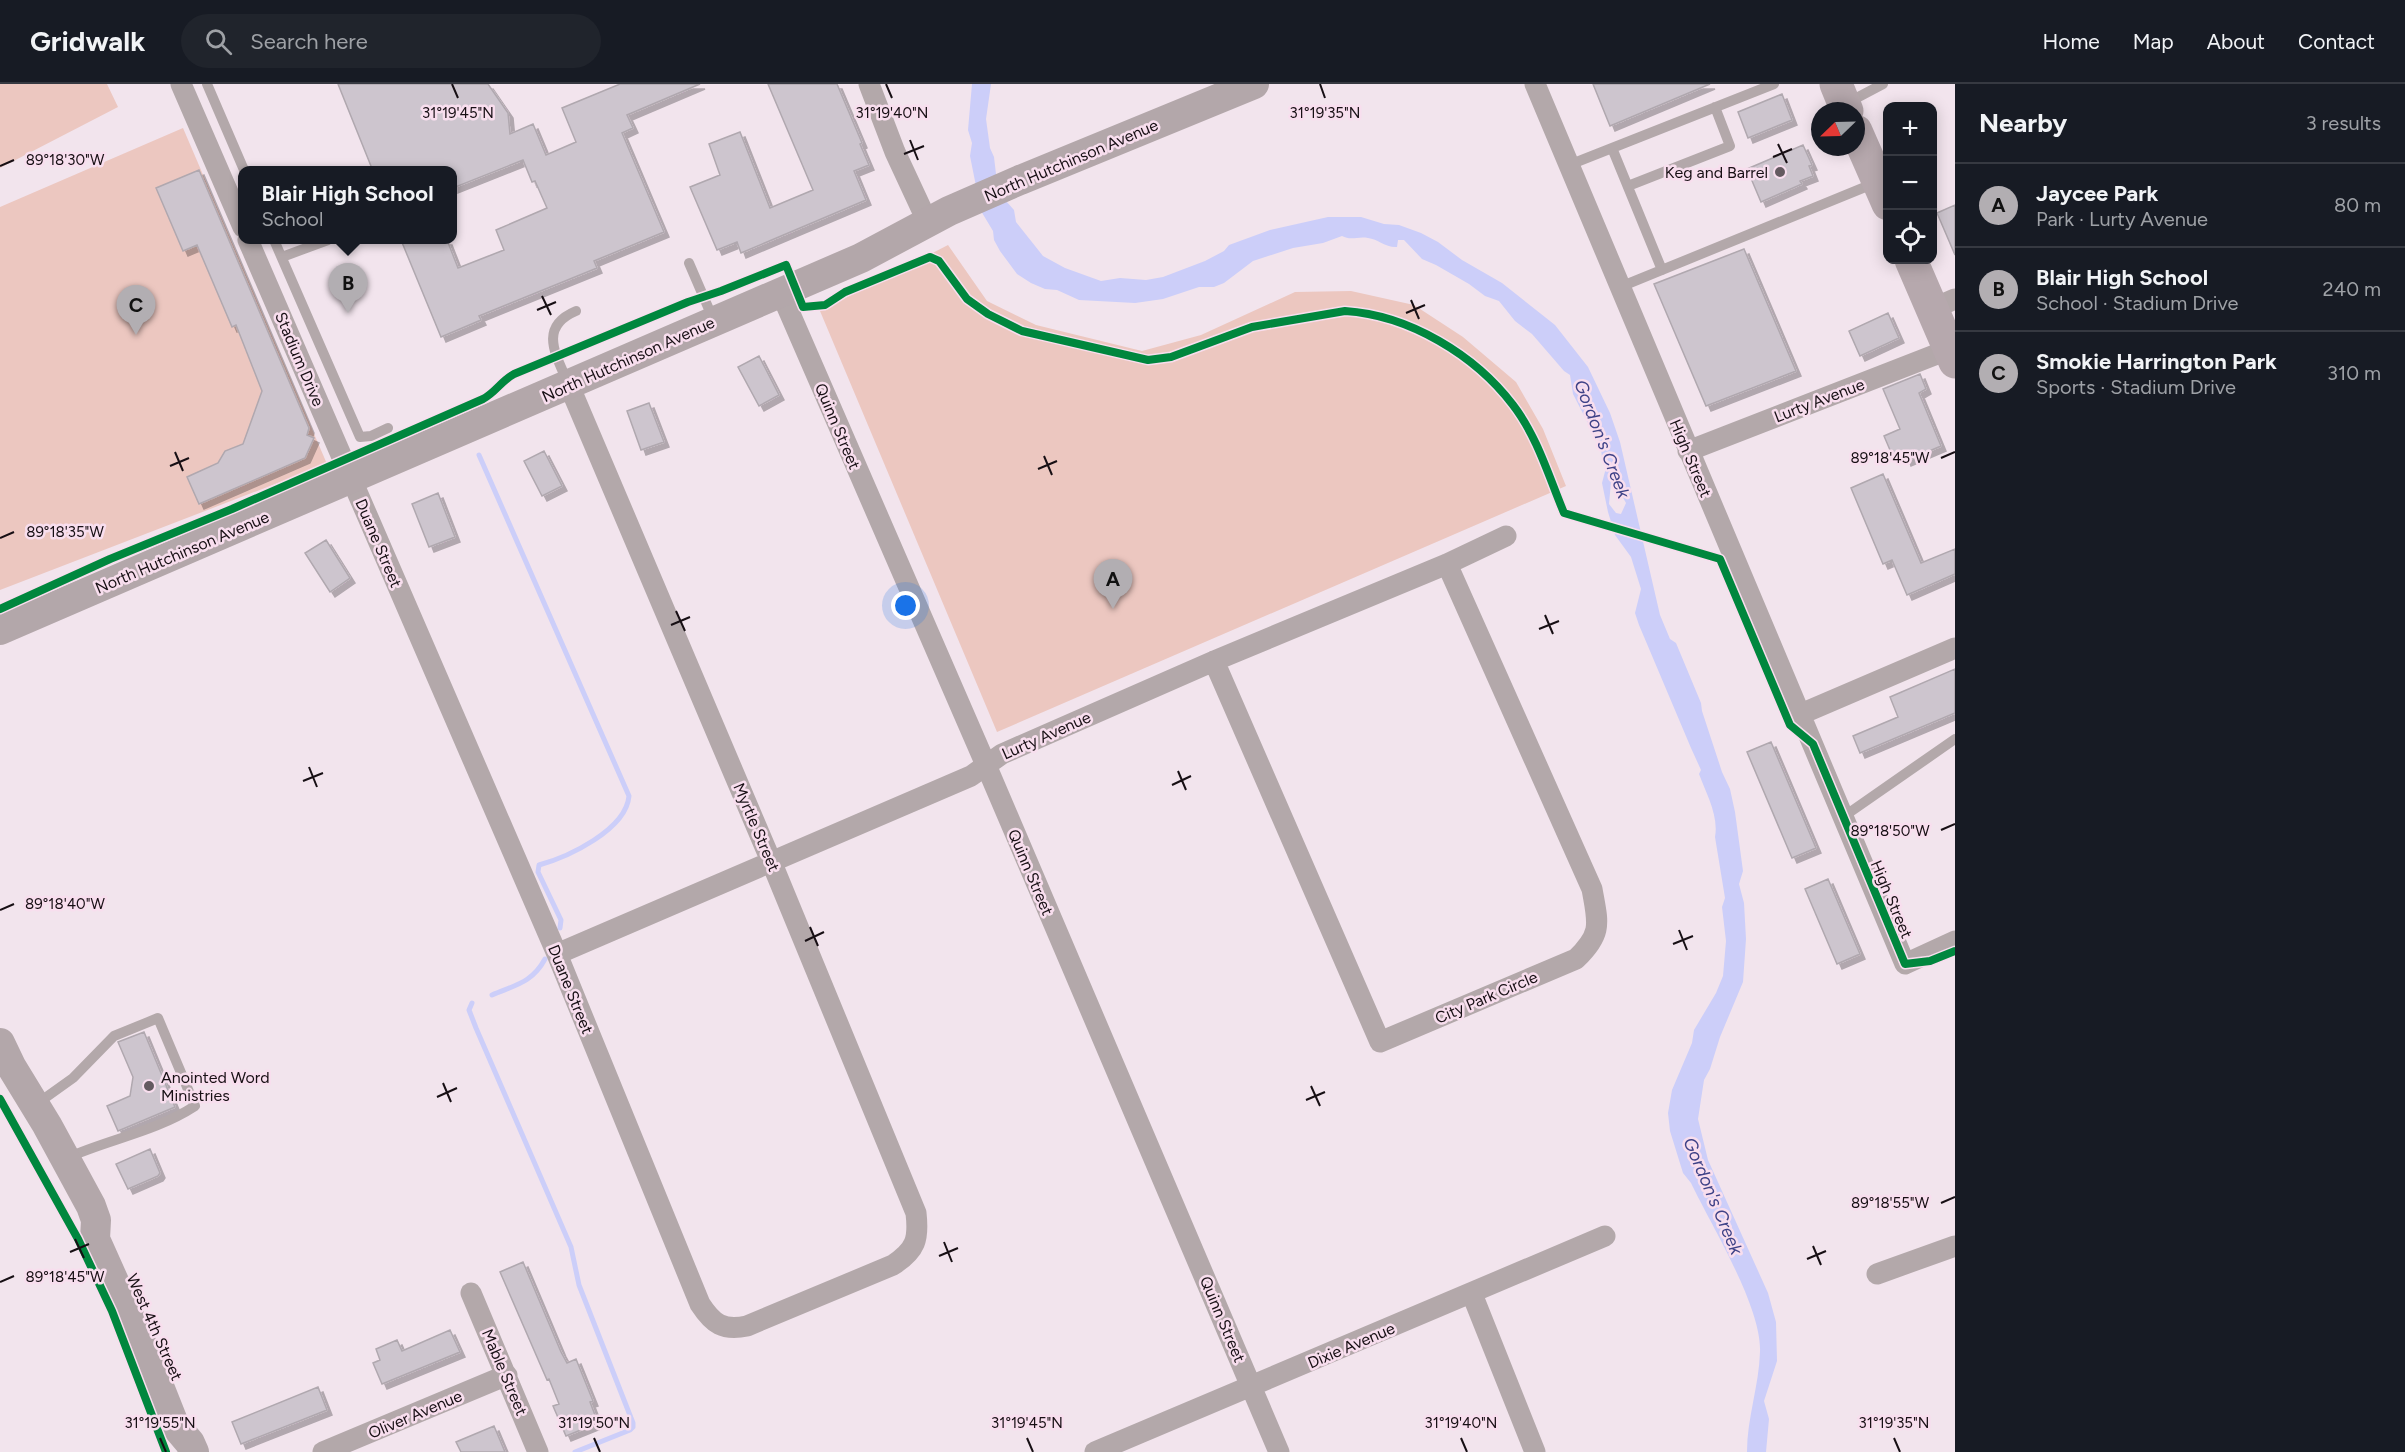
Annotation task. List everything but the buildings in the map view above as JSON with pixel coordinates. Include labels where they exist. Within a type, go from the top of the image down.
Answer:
[{"type":"main road","name":"North Hutchinson Avenue","points":[[0,630],[861,258],[938,217],[1020,180],[1254,84]]},
{"type":"main road","points":[[1852,101],[1883,193]]},
{"type":"main road","points":[[1914,264],[1944,304],[1952,356]]},
{"type":"main road","name":"West 4th Street","points":[[0,1042],[11,1066],[65,1158],[96,1220],[95,1239],[145,1351],[174,1424],[192,1448]]},
{"type":"street","points":[[181,84],[238,215]]},
{"type":"street","points":[[869,84],[895,152],[938,217]]},
{"type":"street","name":"High Street","points":[[1535,84],[1905,964],[1955,941]]},
{"type":"street","name":"Stadium Drive","points":[[250,244],[351,479]]},
{"type":"street","name":"Quinn Street","points":[[781,293],[986,765],[1279,1452]]},
{"type":"street","name":"Lurty Avenue","points":[[1688,451],[1952,356]]},
{"type":"street","name":"Myrtle Street","points":[[569,385],[771,861],[915,1213],[918,1231],[914,1245],[906,1257],[893,1265]]},
{"type":"street","name":"Duane Street","points":[[351,479],[557,954],[700,1304],[709,1317],[718,1324],[732,1329],[747,1326],[893,1265]]},
{"type":"street","name":"Lurty Avenue","points":[[557,954],[971,776],[1002,754],[1214,661],[1447,564],[1506,536]]},
{"type":"street","name":"City Park Circle","points":[[1214,661],[1380,1042],[1576,958],[1592,943],[1598,922],[1592,889],[1447,564]]},
{"type":"street","points":[[1801,714],[1955,648]]},
{"type":"street","name":"Dixie Avenue","points":[[1095,1452],[1605,1236]]},
{"type":"street","points":[[1877,1274],[1955,1246]]},
{"type":"street","name":"Mable Street","points":[[471,1293],[538,1452]]},
{"type":"street","points":[[1472,1294],[1535,1452]]},
{"type":"street","name":"Oliver Avenue","points":[[323,1452],[507,1375]]},
{"type":"lane","points":[[207,84],[242,166]]},
{"type":"lane","points":[[1569,165],[1774,84]]},
{"type":"lane","points":[[1852,101],[1883,84]]},
{"type":"lane","points":[[1628,186],[1730,146],[1715,108]]},
{"type":"lane","points":[[1612,148],[1662,270]]},
{"type":"lane","points":[[1620,287],[1662,270],[1883,193]]},
{"type":"lane","points":[[276,244],[360,437],[371,436],[388,428]]},
{"type":"lane","points":[[282,257],[317,244]]},
{"type":"lane","points":[[689,263],[714,321]]},
{"type":"lane","points":[[569,385],[555,348],[554,332],[558,321],[576,311]]},
{"type":"lane","points":[[1843,817],[1955,739]]},
{"type":"lane","points":[[35,1105],[73,1078],[114,1036],[158,1018],[195,1106],[178,1117],[124,1138],[90,1147],[65,1158]]},
{"type":"shaded area","points":[[0,84],[107,84],[118,107],[0,168]]},
{"type":"shaded area","points":[[183,128],[327,464],[0,590],[0,207]]},
{"type":"shaded area","points":[[948,245],[987,301],[1036,325],[1142,351],[1201,335],[1295,292],[1351,291],[1414,305],[1463,337],[1516,382],[1543,429],[1566,486],[997,732],[820,311]]},
{"type":"water","name":"Gordon's Creek","points":[[972,84],[991,84],[986,119],[996,174],[1006,201],[1014,210],[1016,222],[1043,256],[1065,268],[1101,281],[1120,278],[1146,280],[1163,277],[1205,261],[1224,251],[1229,245],[1270,230],[1328,217],[1361,217],[1384,224],[1399,225],[1421,233],[1502,283],[1555,325],[1588,367],[1610,413],[1620,442],[1660,615],[1670,639],[1676,643],[1701,703],[1722,772],[1730,789],[1735,812],[1743,871],[1739,884],[1744,903],[1746,939],[1743,982],[1704,1080],[1698,1119],[1708,1160],[1768,1293],[1776,1322],[1777,1361],[1764,1401],[1769,1419],[1766,1452],[1747,1452],[1760,1352],[1753,1313],[1734,1266],[1691,1183],[1683,1173],[1670,1131],[1668,1113],[1672,1090],[1692,1043],[1694,1030],[1716,993],[1723,976],[1726,941],[1722,907],[1725,898],[1715,837],[1715,821],[1699,774],[1701,770],[1635,613],[1641,589],[1631,557],[1615,535],[1608,512],[1602,483],[1607,464],[1602,457],[1600,442],[1573,394],[1570,375],[1532,334],[1515,321],[1499,301],[1485,296],[1469,284],[1422,259],[1404,240],[1398,240],[1397,247],[1393,247],[1372,239],[1342,236],[1253,261],[1224,283],[1214,287],[1199,287],[1163,299],[1135,303],[1079,300],[1057,290],[1045,289],[1017,274],[994,240],[993,231],[981,211],[970,156],[972,143],[968,130]],"holes":[[[1611,482],[1617,487],[1626,503],[1621,514],[1616,513],[1609,504]]]},
{"type":"waterway","points":[[479,455],[629,796],[618,820],[607,831],[579,849],[539,865],[538,872],[561,920],[560,928]]},
{"type":"waterway","points":[[492,995],[529,978],[545,959]]},
{"type":"waterway","points":[[472,1003],[469,1010],[571,1247],[579,1285],[633,1423],[630,1430],[575,1452]]},
{"type":"cycle path","points":[[0,609],[110,559],[232,509],[483,399],[514,374],[688,302],[786,265],[803,307],[825,305],[845,292],[930,257],[939,261],[967,299],[988,314],[1022,331],[1148,360],[1171,357],[1252,327],[1345,311],[1369,314],[1393,320],[1439,341],[1460,354],[1497,387],[1513,405],[1529,430],[1564,513],[1720,559],[1790,725],[1813,744],[1905,964],[1930,961],[1955,951]]},
{"type":"cycle path","points":[[0,1099],[78,1239],[112,1311],[166,1452]]},
{"type":"place","name":"Keg and Barrel","points":[[1780,172]]},
{"type":"place","name":"Blair High School","points":[[348,313]]},
{"type":"place","name":"Smokie Harrington Park","points":[[136,335]]},
{"type":"place","name":"Jaycee Park","points":[[1113,609]]},
{"type":"place","name":"Anointed Word Ministries","points":[[149,1086]]}]
